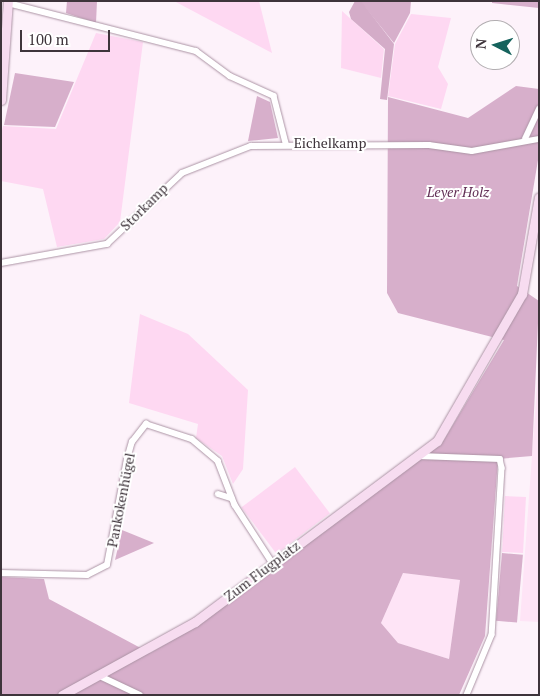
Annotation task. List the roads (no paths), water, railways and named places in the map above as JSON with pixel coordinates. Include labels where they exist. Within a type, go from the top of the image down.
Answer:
[{"type":"street","points":[[1,100],[8,2]]},
{"type":"street","name":"Eichelkamp","points":[[8,2],[196,51],[230,76],[274,96],[286,143],[429,145],[472,152],[525,139],[539,139]]},
{"type":"street","points":[[525,139],[539,108]]},
{"type":"street","name":"Storkamp","points":[[1,263],[107,244],[182,173],[251,146],[286,143]]},
{"type":"street","name":"Zum Flugplatz","points":[[62,695],[100,676],[195,622],[272,562],[437,441],[522,294],[539,197]]},
{"type":"street","name":"Pankokenhügel","points":[[1,573],[87,575],[107,565],[127,458],[132,442],[146,424],[192,439],[211,455],[226,472],[233,499],[272,562]]},
{"type":"street","points":[[417,456],[500,459],[502,468],[492,634],[467,695]]},
{"type":"street","points":[[218,494],[233,499]]},
{"type":"street","points":[[100,676],[140,695]]},
{"type":"park label","name":"Leyer Holz","points":[[458,192]]}]
